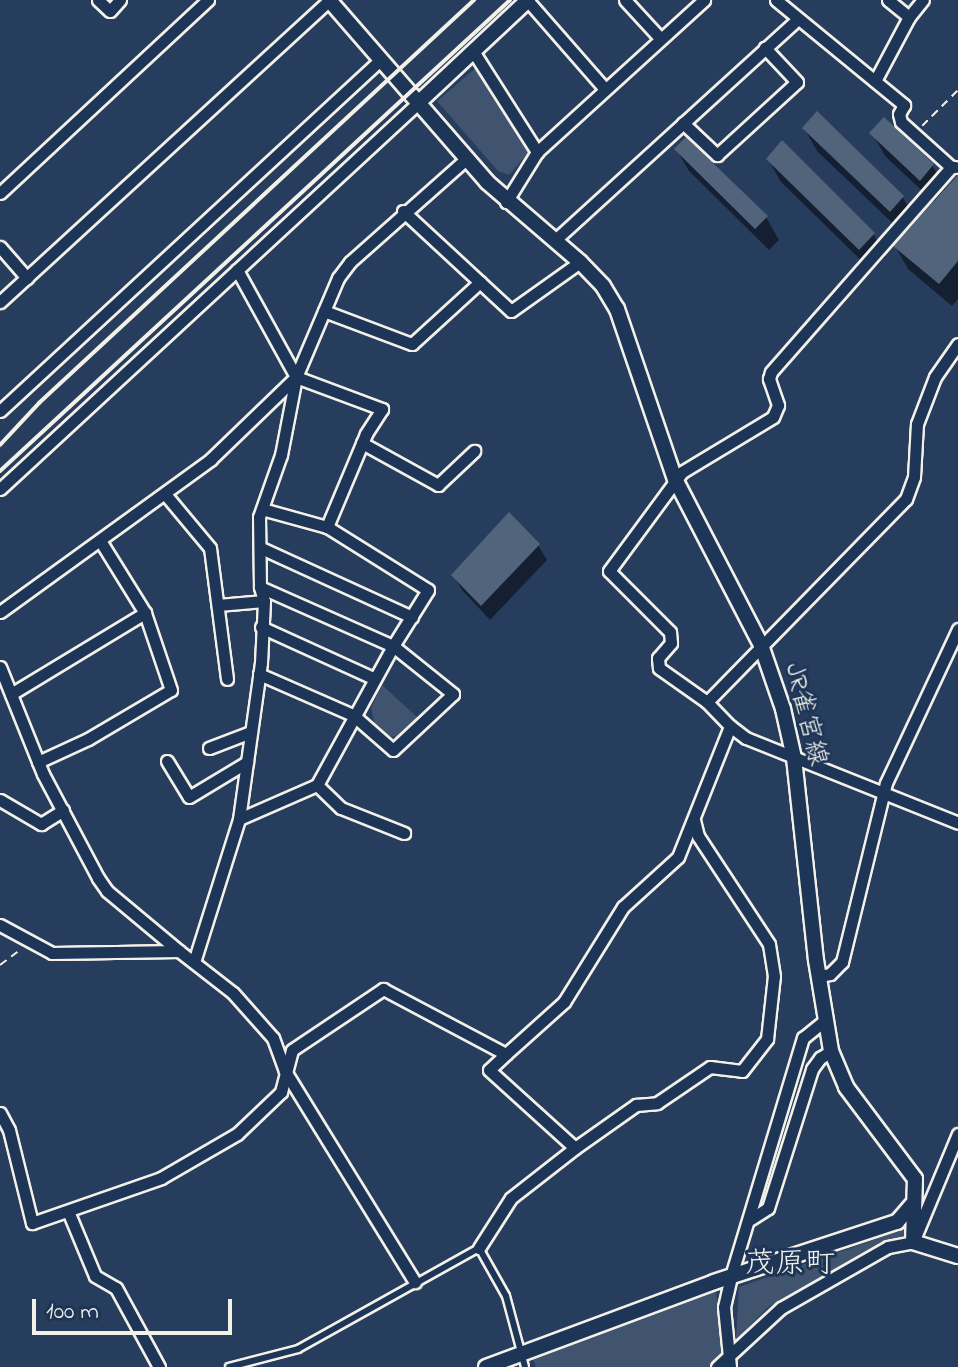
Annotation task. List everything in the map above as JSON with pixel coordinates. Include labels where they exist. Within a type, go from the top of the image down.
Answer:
[{"type":"street","points":[[98,0],[110,11],[120,0]]},
{"type":"street","points":[[0,302],[329,0]]},
{"type":"street","name":"JR雀宮線","points":[[329,0],[379,61],[506,202],[555,240],[603,286],[625,325],[675,479],[761,645],[779,698],[794,758],[824,1021],[831,1051],[846,1087],[915,1179],[913,1242]]},
{"type":"street","points":[[0,489],[528,0],[605,89]]},
{"type":"street","points":[[625,0],[660,38]]},
{"type":"street","points":[[506,202],[537,152],[704,0]]},
{"type":"street","points":[[776,0],[904,105],[899,114],[901,122],[954,167],[771,372],[769,379],[778,405],[773,417],[675,479],[609,571],[670,632],[671,643],[658,658],[659,668],[707,702],[746,738],[958,823]]},
{"type":"street","points":[[888,0],[909,17]]},
{"type":"street","points":[[875,81],[909,17],[923,0]]},
{"type":"street","points":[[0,193],[204,1]]},
{"type":"street","points":[[555,240],[798,19]]},
{"type":"street","points":[[683,123],[717,155],[740,135],[797,82],[765,48]]},
{"type":"street","points":[[473,51],[537,152]]},
{"type":"street","points":[[0,411],[379,61]]},
{"type":"street","points":[[194,962],[239,819],[259,674],[264,601],[260,587],[262,509],[281,455],[296,377],[324,311],[350,262],[403,211],[466,159]]},
{"type":"street","points":[[403,211],[511,311],[580,262]]},
{"type":"street","points":[[0,247],[27,278]]},
{"type":"street","points":[[237,270],[296,377],[382,409],[362,443],[327,527]]},
{"type":"street","points":[[324,311],[412,344],[480,282]]},
{"type":"street","points":[[707,702],[906,499],[914,477],[917,424],[935,377],[958,344]]},
{"type":"street","points":[[0,612],[101,542],[211,459],[296,377]]},
{"type":"street","points":[[362,443],[438,485],[474,451]]},
{"type":"street","points":[[165,494],[210,548],[227,679]]},
{"type":"street","points":[[239,819],[317,785],[353,715],[428,590],[327,527],[262,509]]},
{"type":"street","points":[[38,762],[88,739],[171,690],[145,613],[101,542]]},
{"type":"street","points":[[261,548],[412,617]]},
{"type":"street","points":[[259,674],[353,715],[393,750],[453,694],[393,646],[260,587]]},
{"type":"street","points":[[218,605],[264,601]]},
{"type":"street","points":[[11,694],[145,613]]},
{"type":"street","points":[[261,627],[375,679]]},
{"type":"street","points":[[819,976],[830,974],[842,962],[882,793],[958,629]]},
{"type":"street","points":[[0,667],[38,762],[107,891],[233,993],[273,1038],[285,1071],[415,1282]]},
{"type":"street","points":[[575,1148],[489,1070],[564,1002],[623,907],[678,857],[730,726]]},
{"type":"street","points":[[209,748],[251,732]]},
{"type":"street","points":[[167,761],[189,797],[247,762]]},
{"type":"street","points":[[317,785],[341,808],[404,833]]},
{"type":"street","points":[[0,800],[41,824],[63,810]]},
{"type":"street","points":[[479,1248],[511,1198],[575,1148],[636,1105],[657,1103],[710,1067],[742,1071],[767,1039],[774,976],[769,944],[698,836],[694,819]]},
{"type":"street","points":[[0,925],[52,953],[179,951]]},
{"type":"street","points":[[0,1113],[9,1130],[32,1223],[161,1178],[237,1134],[281,1092],[292,1050],[383,989],[506,1054]]},
{"type":"street","points":[[730,1367],[724,1307],[731,1276],[751,1219],[803,1038],[824,1021]]},
{"type":"street","points":[[751,1219],[768,1208],[812,1069],[820,1058],[831,1051]]},
{"type":"street","points":[[913,1242],[958,1134]]},
{"type":"street","points":[[486,1367],[522,1361],[731,1276],[897,1222],[913,1204]]},
{"type":"street","points":[[68,1211],[95,1276],[116,1288],[159,1367]]},
{"type":"street","points":[[717,1367],[781,1308],[888,1247],[913,1242],[958,1256]]},
{"type":"lane","points":[[229,1367],[298,1349],[479,1248],[506,1296],[522,1361]]},
{"type":"path","points":[[915,134],[958,90]]},
{"type":"path","points":[[0,965],[31,942]]},
{"type":"shaded area","points":[[477,67],[531,150],[509,175],[498,171],[437,101]]},
{"type":"shaded area","points":[[382,685],[418,718],[398,737],[387,736],[375,726],[371,708]]},
{"type":"shaded area","points":[[911,1227],[912,1232],[768,1307],[736,1340],[739,1287]]},
{"type":"shaded area","points":[[716,1291],[724,1352],[712,1367],[536,1367],[533,1359]]},
{"type":"building","points":[[817,111],[904,196],[890,212],[802,128]]},
{"type":"building","points":[[884,117],[934,164],[920,181],[869,133]]},
{"type":"building","points":[[686,137],[768,216],[755,229],[674,149]]},
{"type":"building","points":[[782,140],[875,233],[859,250],[766,159]]},
{"type":"building","points":[[958,175],[958,261],[939,284],[893,246]]},
{"type":"building","points":[[509,512],[540,544],[481,606],[451,575]]},
{"type":"railway","points":[[0,445],[39,403],[474,0]]},
{"type":"railway","points":[[0,471],[510,0]]},
{"type":"district","name":"茂原町","points":[[790,1265]]}]
